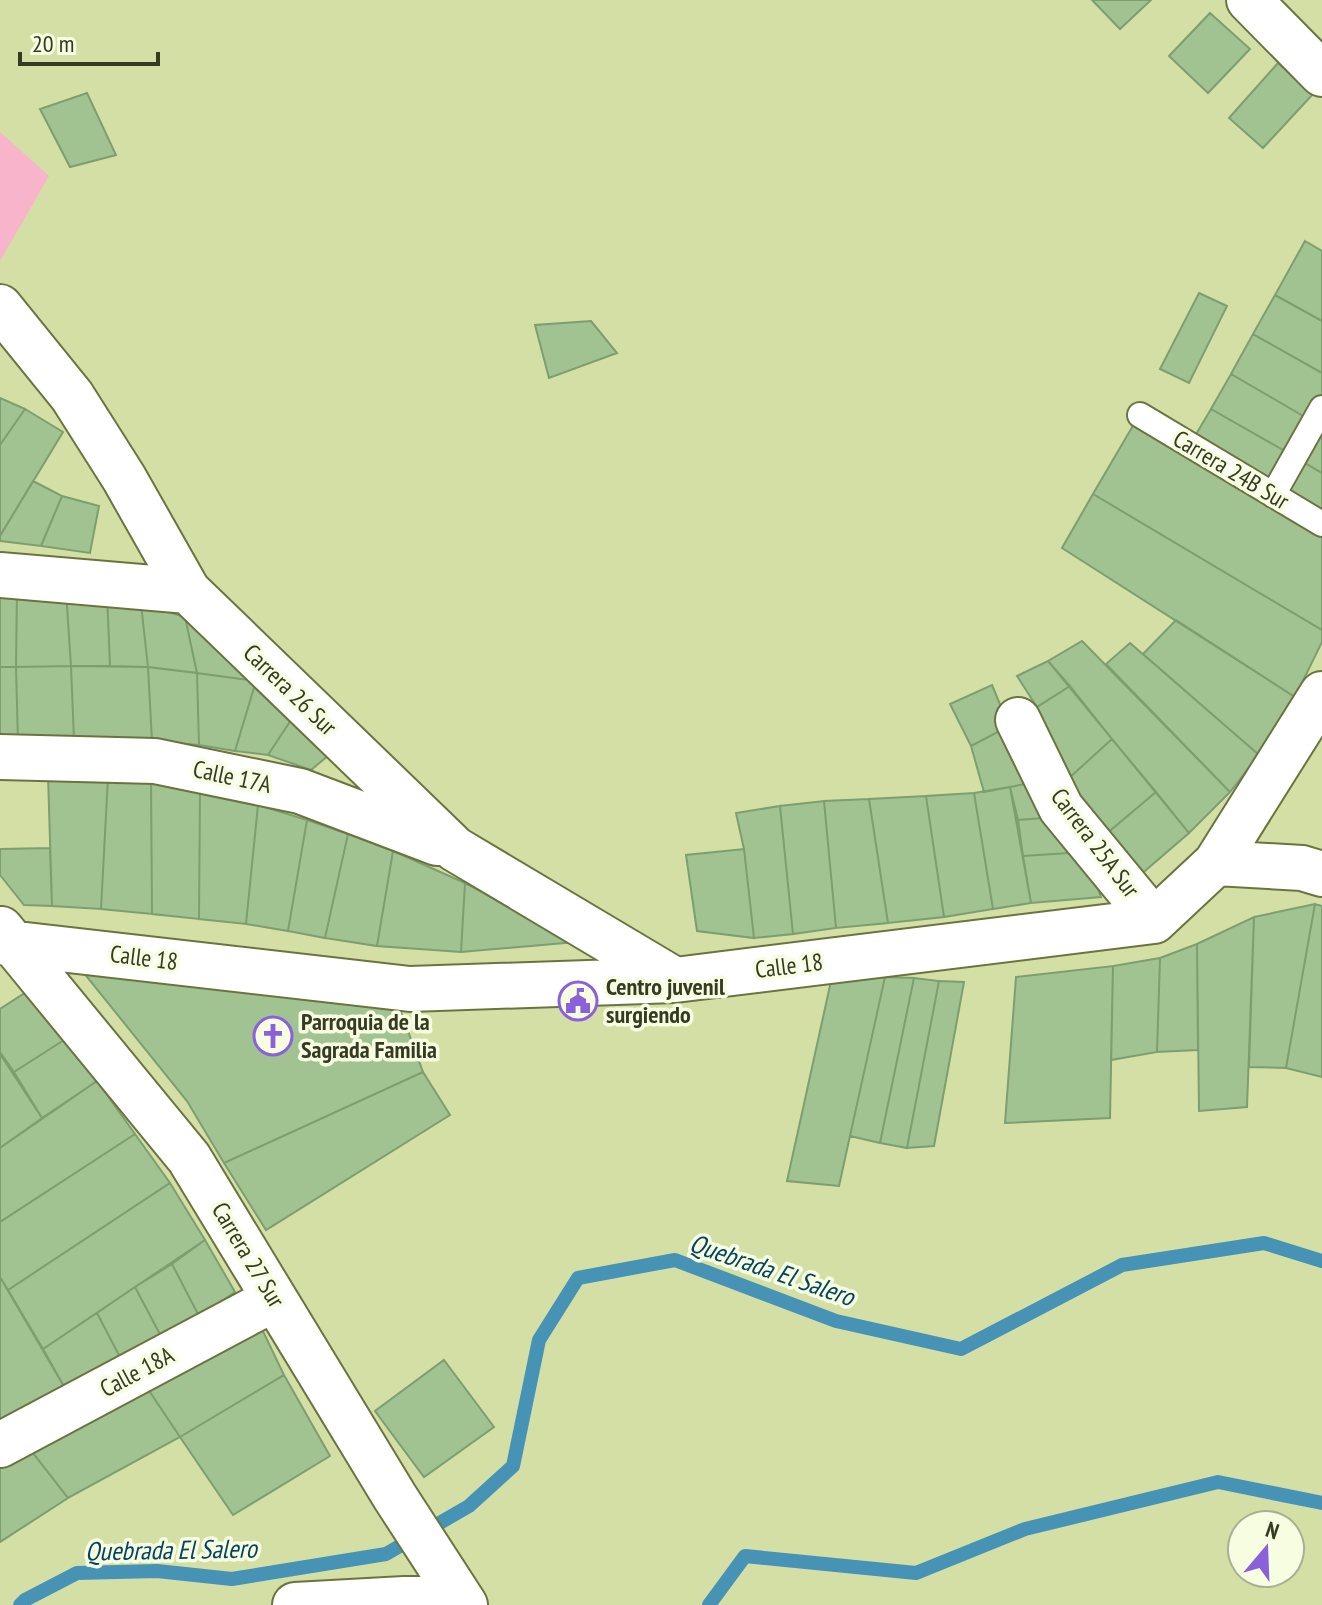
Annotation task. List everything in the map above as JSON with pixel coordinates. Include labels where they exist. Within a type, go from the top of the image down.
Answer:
[{"type":"street","points":[[1249,0],[1322,74]]},
{"type":"street","name":"Carrera 26 Sur","points":[[0,307],[72,396],[124,478],[188,591],[455,849],[675,980]]},
{"type":"street","points":[[0,575],[188,591]]},
{"type":"street","points":[[1154,921],[1216,863],[1322,694]]},
{"type":"street","name":"Carrera 25A Sur","points":[[1018,720],[1061,808],[1154,921]]},
{"type":"street","name":"Calle 17A","points":[[0,757],[155,761],[300,791],[455,849]]},
{"type":"street","points":[[1216,863],[1302,868],[1322,874]]},
{"type":"street","name":"Calle 18","points":[[3,942],[410,989],[675,980],[1154,921]]},
{"type":"street","name":"Carrera 27 Sur","points":[[3,942],[189,1158],[458,1595]]},
{"type":"street","name":"Calle 18A","points":[[0,1445],[274,1299]]},
{"type":"street","points":[[295,1605],[458,1595]]},
{"type":"lane","points":[[1273,495],[1322,408]]},
{"type":"lane","name":"Carrera 24B Sur","points":[[1140,415],[1322,524]]},
{"type":"shaded area","points":[[0,132],[49,176],[0,261]]},
{"type":"building","points":[[1092,0],[1151,0],[1120,29]]},
{"type":"building","points":[[1210,13],[1250,49],[1208,93],[1169,56]]},
{"type":"building","points":[[1278,63],[1313,94],[1263,148],[1229,118]]},
{"type":"building","points":[[87,93],[116,155],[70,167],[40,109]]},
{"type":"building","points":[[1305,241],[1322,251],[1322,321],[1275,295]]},
{"type":"building","points":[[1199,293],[1227,306],[1189,383],[1160,369]]},
{"type":"building","points":[[1275,295],[1322,321],[1322,373],[1253,334]]},
{"type":"building","points":[[591,321],[617,353],[549,378],[535,325]]},
{"type":"building","points":[[1253,334],[1322,373],[1322,399],[1310,420],[1231,374]]},
{"type":"building","points":[[1231,374],[1310,420],[1290,454],[1211,409]]},
{"type":"building","points":[[0,398],[25,409],[0,445]]},
{"type":"building","points":[[25,409],[63,432],[0,536],[0,445]]},
{"type":"building","points":[[1211,409],[1290,454],[1271,487],[1192,441]]},
{"type":"building","points":[[1138,417],[1322,526],[1322,630],[1093,494]]},
{"type":"building","points":[[1322,426],[1322,473],[1298,459]]},
{"type":"building","points":[[1298,459],[1322,473],[1322,518],[1279,493]]},
{"type":"building","points":[[33,481],[62,496],[41,546],[0,541],[0,536]]},
{"type":"building","points":[[1093,494],[1322,630],[1322,642],[1295,697],[1062,548]]},
{"type":"building","points":[[62,496],[99,506],[90,553],[41,546]]},
{"type":"building","points":[[0,587],[17,588],[16,667],[0,667]]},
{"type":"building","points":[[17,588],[66,591],[71,666],[16,667]]},
{"type":"building","points":[[66,591],[107,594],[110,666],[71,666]]},
{"type":"building","points":[[107,594],[141,604],[148,667],[110,666]]},
{"type":"building","points":[[141,604],[185,617],[197,673],[148,667]]},
{"type":"building","points":[[185,617],[256,681],[197,673]]},
{"type":"building","points":[[1176,620],[1295,697],[1259,755],[1143,654]]},
{"type":"building","points":[[1082,641],[1230,792],[1189,833],[1048,661]]},
{"type":"building","points":[[1130,643],[1259,755],[1230,792],[1106,664]]},
{"type":"building","points":[[1048,661],[1070,686],[1037,707],[1017,676]]},
{"type":"building","points":[[71,666],[74,740],[18,742],[16,667]]},
{"type":"building","points":[[71,666],[148,667],[152,741],[74,740]]},
{"type":"building","points":[[0,667],[16,667],[18,742],[0,742]]},
{"type":"building","points":[[148,667],[197,673],[199,745],[152,741]]},
{"type":"building","points":[[197,673],[256,681],[235,751],[199,745]]},
{"type":"building","points":[[256,681],[293,717],[268,755],[235,751]]},
{"type":"building","points":[[992,685],[1009,726],[971,746],[950,704]]},
{"type":"building","points":[[1070,686],[1112,739],[1068,779],[1037,707]]},
{"type":"building","points":[[293,717],[329,755],[311,770],[268,755]]},
{"type":"building","points":[[1009,726],[1036,782],[984,792],[971,746]]},
{"type":"building","points":[[1112,739],[1156,792],[1105,835],[1068,779]]},
{"type":"building","points":[[48,775],[108,777],[101,909],[52,906]]},
{"type":"building","points":[[108,777],[151,781],[152,914],[101,909]]},
{"type":"building","points":[[151,781],[200,788],[199,919],[152,914]]},
{"type":"building","points":[[1036,782],[1057,817],[1018,820],[1010,787]]},
{"type":"building","points":[[1010,787],[1031,903],[993,909],[974,793]]},
{"type":"building","points":[[200,788],[258,805],[246,924],[199,919]]},
{"type":"building","points":[[1156,792],[1189,833],[1139,876],[1105,835]]},
{"type":"building","points":[[974,793],[993,909],[944,917],[926,796]]},
{"type":"building","points":[[926,796],[944,917],[888,923],[869,799]]},
{"type":"building","points":[[869,799],[888,923],[836,928],[824,801]]},
{"type":"building","points":[[824,801],[836,928],[793,934],[780,806]]},
{"type":"building","points":[[258,805],[307,820],[288,931],[246,924]]},
{"type":"building","points":[[780,806],[793,934],[754,938],[744,849],[736,813]]},
{"type":"building","points":[[1057,817],[1085,852],[1023,856],[1018,820]]},
{"type":"building","points":[[307,820],[348,834],[325,938],[288,931]]},
{"type":"building","points":[[348,834],[393,851],[377,946],[325,938]]},
{"type":"building","points":[[50,848],[52,906],[24,905],[0,875],[0,849]]},
{"type":"building","points":[[744,849],[754,938],[697,931],[686,855]]},
{"type":"building","points":[[393,851],[465,883],[461,952],[377,946]]},
{"type":"building","points":[[1085,852],[1101,897],[1031,903],[1023,856]]},
{"type":"building","points":[[465,883],[576,942],[461,952]]},
{"type":"building","points":[[1315,904],[1322,906],[1322,1077],[1286,1068]]},
{"type":"building","points":[[1315,904],[1286,1068],[1249,1067],[1254,917]]},
{"type":"building","points":[[1254,917],[1247,1107],[1199,1111],[1197,944]]},
{"type":"building","points":[[1197,944],[1198,1050],[1157,1052],[1160,958]]},
{"type":"building","name":"Parroquia de la Sagrada Familia","points":[[67,952],[397,1001],[423,1072],[224,1163],[187,1101]]},
{"type":"building","points":[[1160,958],[1157,1052],[1111,1060],[1113,966]]},
{"type":"building","points":[[1113,966],[1110,1118],[1005,1123],[1016,977]]},
{"type":"building","points":[[885,977],[839,1186],[787,1181],[831,981]]},
{"type":"building","points":[[885,977],[914,978],[880,1143],[850,1136]]},
{"type":"building","points":[[914,978],[939,981],[907,1148],[880,1143]]},
{"type":"building","points":[[939,981],[964,982],[934,1146],[907,1148]]},
{"type":"building","points":[[31,989],[64,1040],[14,1072],[0,1052],[0,1009]]},
{"type":"building","points":[[64,1040],[97,1081],[42,1118],[14,1072]]},
{"type":"building","points":[[0,1054],[42,1118],[0,1148]]},
{"type":"building","points":[[423,1072],[450,1115],[266,1230],[224,1163]]},
{"type":"building","points":[[97,1081],[135,1134],[0,1222],[0,1148]]},
{"type":"building","points":[[135,1134],[170,1183],[8,1290],[0,1277],[0,1222]]},
{"type":"building","points":[[170,1183],[205,1240],[43,1349],[8,1290]]},
{"type":"building","points":[[205,1240],[235,1292],[199,1316],[172,1264]]},
{"type":"building","points":[[172,1264],[199,1316],[162,1338],[135,1287]]},
{"type":"building","points":[[0,1277],[66,1390],[3,1422],[0,1418]]},
{"type":"building","points":[[135,1287],[162,1338],[122,1361],[97,1313]]},
{"type":"building","points":[[97,1313],[122,1361],[66,1390],[43,1349]]},
{"type":"building","points":[[260,1325],[284,1375],[180,1437],[146,1386]]},
{"type":"building","points":[[444,1360],[494,1427],[424,1477],[375,1411]]},
{"type":"building","points":[[284,1375],[330,1456],[233,1515],[180,1437]]},
{"type":"building","points":[[146,1386],[180,1437],[68,1498],[26,1444]]},
{"type":"building","points":[[26,1444],[68,1498],[0,1542],[0,1459]]},
{"type":"waterway","name":"Quebrada El Salero","points":[[20,1605],[77,1573],[157,1571],[232,1579],[386,1554],[469,1506],[513,1466],[539,1340],[578,1278],[675,1260],[836,1321],[961,1349],[1122,1265],[1264,1243],[1322,1261]]},
{"type":"waterway","name":"Quebrada El Salero","points":[[709,1605],[745,1556],[916,1573],[1025,1529],[1218,1482],[1322,1503]]},
{"type":"place","name":"Centro juvenil surgiendo","points":[[578,1001]]},
{"type":"place","name":"Parroquia de la Sagrada Familia","points":[[273,1036]]}]
